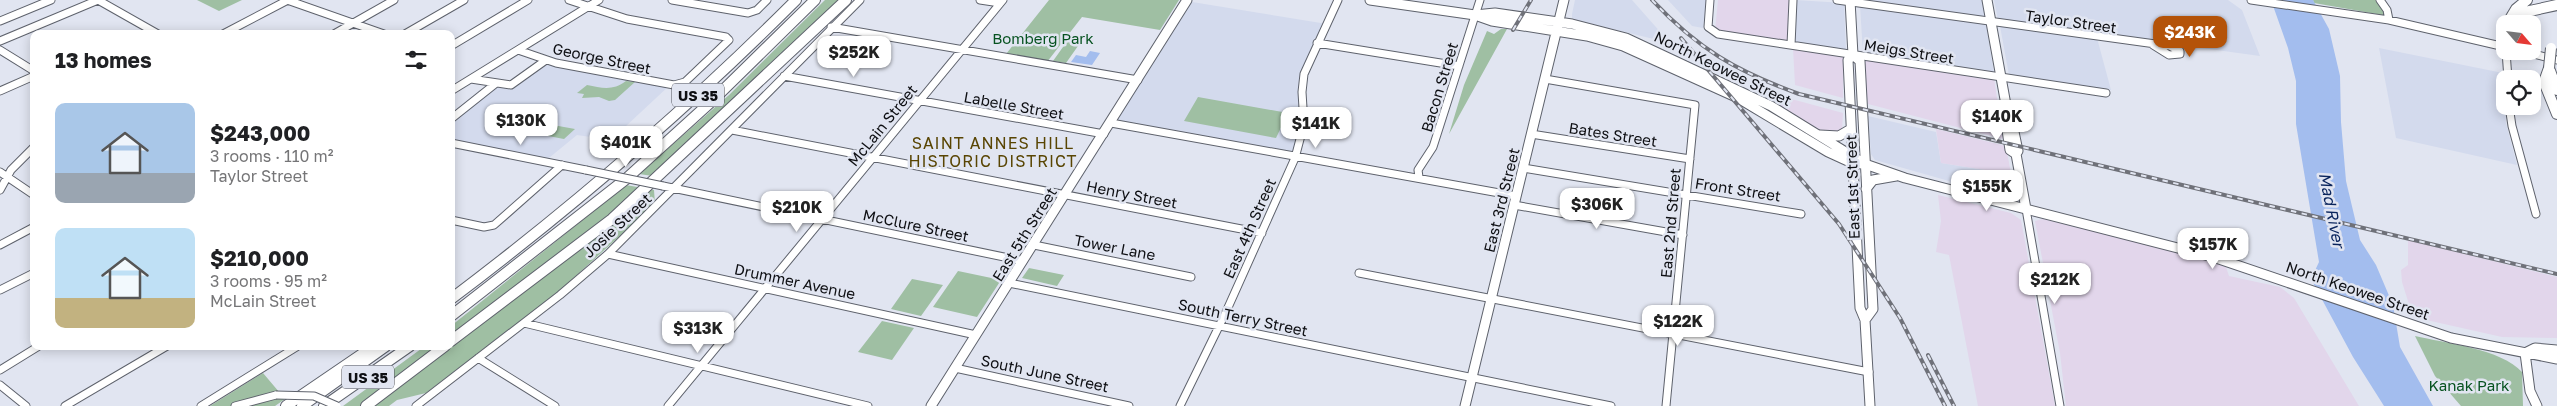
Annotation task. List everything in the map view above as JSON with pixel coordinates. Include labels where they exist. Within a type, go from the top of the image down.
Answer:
[{"type":"highway","name":"US 35","points":[[455,297],[596,187],[653,137],[796,0]]},
{"type":"highway","name":"US 35","points":[[455,313],[575,220],[649,159],[704,109],[815,0]]},
{"type":"highway","points":[[455,339],[555,264],[633,202],[690,149],[804,36],[846,0]]},
{"type":"highway","points":[[2512,15],[2527,0]]},
{"type":"highway","points":[[2522,15],[2530,10],[2557,5]]},
{"type":"highway","points":[[2554,44],[2544,82],[2557,114]]},
{"type":"highway","points":[[2549,68],[2557,90]]},
{"type":"highway","points":[[455,288],[596,187]]},
{"type":"highway","points":[[286,406],[368,350]]},
{"type":"highway","name":"US 35","points":[[302,406],[380,350]]},
{"type":"highway","name":"US 35","points":[[324,406],[405,350]]},
{"type":"highway","points":[[336,406],[406,350]]},
{"type":"highway","points":[[366,406],[440,350]]},
{"type":"main road","name":"East 5th Street","points":[[931,406],[1187,0]]},
{"type":"main road","points":[[1370,0],[1475,15],[1492,21],[1558,27]]},
{"type":"main road","name":"East 3rd Street","points":[[1465,406],[1564,0]]},
{"type":"main road","points":[[1987,0],[2010,127],[2007,130],[2010,150],[2016,154],[2026,209]]},
{"type":"main road","name":"East 1st Street","points":[[1850,1],[1853,55],[1860,61],[1873,310],[1865,320]]},
{"type":"main road","name":"North Keowee Street","points":[[1558,27],[1601,30],[1637,42],[1763,101],[1852,159]]},
{"type":"main road","name":"North Keowee Street","points":[[1558,27],[1636,50],[1738,98],[1813,144],[1897,176],[2213,257],[2296,283],[2417,328],[2490,347],[2557,359]]},
{"type":"main road","name":"East 1st Street","points":[[1853,55],[1848,60],[1850,129],[1860,308],[1865,320],[1870,406]]},
{"type":"main road","points":[[1816,135],[1839,136],[1850,129]]},
{"type":"main road","points":[[1866,189],[1873,180],[1897,176]]},
{"type":"main road","name":"North Keowee Street","points":[[2525,353],[2535,348],[2557,350]]},
{"type":"main road","points":[[2525,353],[2530,391],[2537,406]]},
{"type":"street","points":[[0,21],[52,0]]},
{"type":"street","points":[[0,41],[98,0],[151,30]]},
{"type":"street","points":[[231,30],[287,0],[373,30]]},
{"type":"street","points":[[341,30],[394,0]]},
{"type":"street","points":[[412,30],[464,0]]},
{"type":"street","points":[[455,44],[528,0]]},
{"type":"street","points":[[569,0],[589,6]]},
{"type":"street","points":[[455,89],[599,0]]},
{"type":"street","points":[[672,0],[751,12],[767,0]]},
{"type":"street","name":"Josie Street","points":[[416,406],[524,323],[608,254],[675,189],[831,27],[860,0]]},
{"type":"street","points":[[980,0],[1002,2]]},
{"type":"street","name":"East 4th Street","points":[[1180,406],[1262,233],[1296,156],[1304,124],[1302,84],[1317,43],[1338,0]]},
{"type":"street","name":"Bacon Street","points":[[1419,178],[1418,170],[1433,147],[1480,0]]},
{"type":"street","name":"Meigs Street","points":[[1710,0],[1707,25],[1709,30],[1718,34],[2106,92]]},
{"type":"street","points":[[1791,46],[1793,0]]},
{"type":"street","name":"Taylor Street","points":[[1837,0],[2153,45]]},
{"type":"street","points":[[2251,0],[2389,20],[2496,45]]},
{"type":"street","points":[[2380,0],[2389,20]]},
{"type":"street","name":"McLain Street","points":[[668,406],[1002,2]]},
{"type":"street","name":"George Street","points":[[518,50],[546,60],[674,86],[682,84],[729,39],[627,20],[589,6]]},
{"type":"street","points":[[831,27],[1138,80]]},
{"type":"street","points":[[1317,43],[1459,66]]},
{"type":"street","points":[[0,50],[30,69]]},
{"type":"street","points":[[2541,56],[2557,60]]},
{"type":"street","points":[[471,79],[495,84],[515,84],[546,60]]},
{"type":"street","name":"Labelle Street","points":[[784,76],[1104,134]]},
{"type":"street","points":[[0,91],[30,78]]},
{"type":"street","name":"East 2nd Street","points":[[1545,79],[1694,104],[1666,406]]},
{"type":"street","points":[[455,116],[495,84]]},
{"type":"street","points":[[2511,115],[2513,133],[2536,214]]},
{"type":"street","points":[[1111,122],[1419,178],[1683,235]]},
{"type":"street","name":"Henry Street","points":[[732,130],[1262,233]]},
{"type":"street","name":"Bates Street","points":[[1532,134],[1690,159]]},
{"type":"street","name":"McClure Street","points":[[455,144],[1023,261]]},
{"type":"street","points":[[0,190],[11,170],[30,151]]},
{"type":"street","points":[[455,221],[484,227],[494,225],[562,165]]},
{"type":"street","name":"Front Street","points":[[1523,168],[1801,214]]},
{"type":"street","points":[[0,172],[30,192]]},
{"type":"street","points":[[2026,209],[2060,406]]},
{"type":"street","points":[[0,245],[30,230]]},
{"type":"street","name":"Tower Lane","points":[[1034,245],[1192,277]]},
{"type":"street","name":"Drummer Avenue","points":[[608,254],[976,335]]},
{"type":"street","points":[[1359,273],[1869,372]]},
{"type":"street","points":[[0,290],[30,274]]},
{"type":"street","name":"South Terry Street","points":[[1009,283],[1611,406]]},
{"type":"street","points":[[524,323],[868,406]]},
{"type":"street","points":[[0,370],[4,363],[31,350]]},
{"type":"street","points":[[65,406],[160,350]]},
{"type":"street","points":[[201,406],[292,350]]},
{"type":"street","points":[[478,358],[555,406]]},
{"type":"street","name":"South June Street","points":[[955,368],[1129,406]]},
{"type":"street","points":[[0,385],[26,406]]},
{"type":"street","points":[[235,406],[276,395],[314,396],[336,406]]},
{"type":"shaded area","points":[[1575,0],[1632,0],[1670,43],[1576,20],[1572,18]]},
{"type":"shaded area","points":[[1668,0],[1706,0],[1703,28],[1692,26]]},
{"type":"shaded area","points":[[1718,0],[1795,0],[1794,44],[1715,31]]},
{"type":"shaded area","points":[[1795,0],[1844,3],[1846,51],[1794,44]]},
{"type":"shaded area","points":[[1859,0],[1982,0],[1985,17],[1981,18]]},
{"type":"shaded area","points":[[1994,0],[2228,0],[2242,10],[2260,56],[1998,20]]},
{"type":"shaded area","points":[[1186,1],[1327,24],[1304,74],[1304,112],[1296,156],[1111,123]]},
{"type":"shaded area","points":[[1860,5],[1986,23],[1994,73],[1863,54]]},
{"type":"shaded area","points":[[2000,26],[2097,38],[2111,90],[2009,75]]},
{"type":"shaded area","points":[[1793,48],[1843,55],[1843,98],[1795,85]]},
{"type":"shaded area","points":[[2379,48],[2496,72],[2496,115],[2506,115],[2517,165],[2396,138]]},
{"type":"shaded area","points":[[1863,58],[1994,78],[2003,139],[1868,104]]},
{"type":"shaded area","points":[[546,60],[670,85],[611,140],[577,135],[544,162],[455,144],[455,116],[495,84],[509,86]]},
{"type":"shaded area","points":[[1784,97],[1843,113],[1842,131],[1822,133],[1774,103]]},
{"type":"shaded area","points":[[1868,116],[1936,132],[1941,163],[2011,174],[2015,195],[2009,198],[1875,160],[1871,154]]},
{"type":"shaded area","points":[[1936,129],[2006,146],[2011,174],[1941,163]]},
{"type":"shaded area","points":[[1938,195],[2011,213],[2021,220],[2055,406],[1978,406],[1949,255],[1936,252],[1941,221]]},
{"type":"shaded area","points":[[2043,219],[2225,264],[2229,276],[2280,287],[2294,298],[2359,406],[2066,406],[2060,353],[2035,221]]},
{"type":"shaded area","points":[[2408,240],[2557,277],[2557,338],[2502,337],[2413,317],[2402,282],[2401,270],[2408,265]]},
{"type":"green space","points":[[197,0],[242,0],[219,11]]},
{"type":"green space","points":[[825,0],[843,0],[808,28],[730,107],[653,176],[639,174],[729,95]]},
{"type":"green space","name":"Bomberg Park","points":[[1049,0],[1179,0],[1160,30],[1082,17],[1047,62],[1006,54]]},
{"type":"green space","points":[[2313,0],[2380,0],[2388,16],[2314,3]]},
{"type":"green space","points":[[1501,29],[1507,29],[1449,134],[1464,85],[1487,31],[1494,34]]},
{"type":"green space","points":[[1068,40],[1073,40],[1070,45],[1078,46],[1066,63],[1053,61]]},
{"type":"green space","points":[[626,81],[635,82],[615,100],[609,101],[599,97],[582,98],[584,94],[577,93],[587,85],[603,88],[617,86]]},
{"type":"green space","points":[[1198,97],[1288,113],[1276,138],[1184,121]]},
{"type":"green space","points":[[553,125],[575,129],[564,139],[543,135]]},
{"type":"green space","points":[[626,185],[654,190],[655,204],[557,293],[426,393],[397,400],[389,406],[343,406],[420,350],[455,350],[455,323]]},
{"type":"green space","points":[[1029,268],[1064,275],[1057,286],[1022,278]]},
{"type":"green space","points":[[958,271],[1001,280],[977,317],[933,307]]},
{"type":"green space","points":[[912,279],[943,285],[921,316],[891,309]]},
{"type":"green space","points":[[882,321],[914,328],[892,360],[858,352]]},
{"type":"green space","name":"Kanak Park","points":[[2415,336],[2487,352],[2513,364],[2522,372],[2523,406],[2461,406],[2435,376]]},
{"type":"green space","points":[[263,373],[285,399],[275,406],[210,406]]},
{"type":"water","name":"Mad River","points":[[2271,0],[2313,0],[2329,29],[2340,76],[2341,122],[2346,181],[2360,240],[2376,265],[2393,305],[2400,347],[2433,406],[2384,406],[2353,357],[2311,279],[2319,262],[2296,124],[2296,81],[2288,48]]},
{"type":"water","points":[[1090,51],[1100,53],[1092,65],[1071,62],[1076,55],[1086,57]]},
{"type":"railway","points":[[1513,30],[1531,0]]},
{"type":"railway","points":[[1652,0],[1686,32],[1719,57],[1756,76],[1799,94],[2557,274]]},
{"type":"railway","points":[[1681,38],[1839,224],[1900,318],[1945,406]]},
{"type":"railway","points":[[1928,355],[1954,406]]},
{"type":"district","name":"SAINT ANNES HILL HISTORIC DISTRICT","points":[[993,152]]}]
